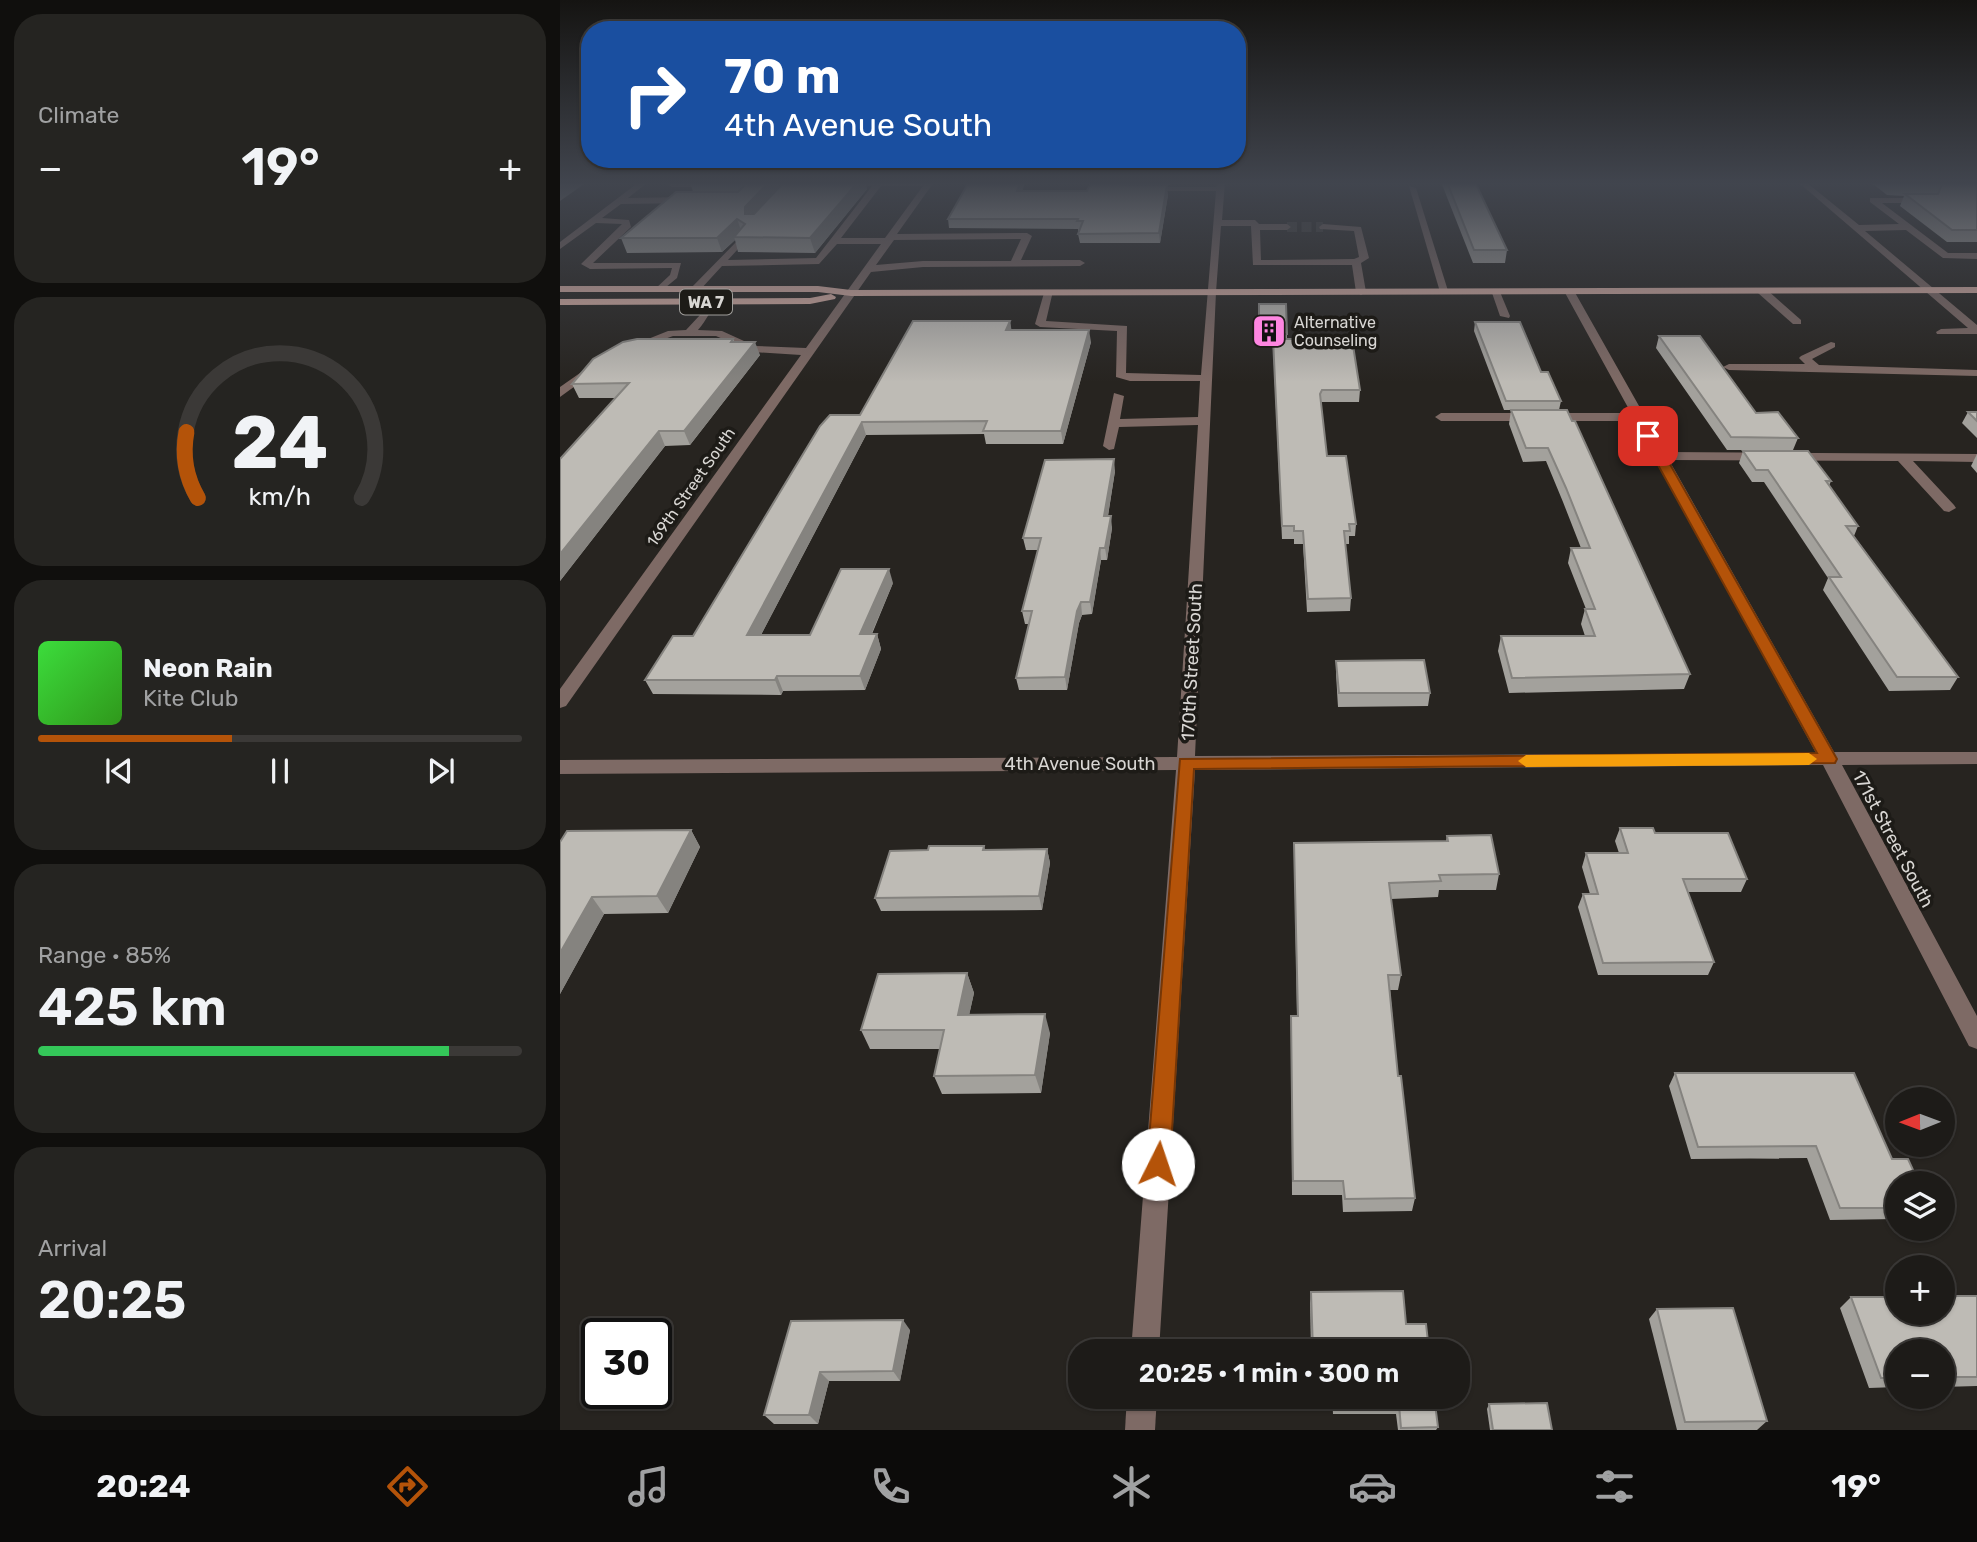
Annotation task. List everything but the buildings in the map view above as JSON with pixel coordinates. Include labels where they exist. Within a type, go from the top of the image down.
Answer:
[{"type":"main road","name":"WA 7","points":[[560,289],[818,289],[852,293],[1977,290]]},
{"type":"main road","name":"WA 7","points":[[560,302],[810,301],[852,293]]},
{"type":"street","points":[[603,249],[586,264],[678,265],[674,276],[660,289]]},
{"type":"street","points":[[695,289],[733,249]]},
{"type":"street","points":[[720,263],[819,261],[828,249]]},
{"type":"street","name":"169th Street South","points":[[560,702],[883,249]]},
{"type":"street","points":[[1015,263],[1021,249]]},
{"type":"street","name":"170th Street South","points":[[1146,1339],[1186,763],[1215,249]]},
{"type":"street","points":[[1256,249],[1256,263],[1356,262],[1364,258],[1362,249]]},
{"type":"street","points":[[1431,249],[1445,292]]},
{"type":"street","points":[[1881,249],[1977,330]]},
{"type":"street","points":[[1936,249],[1946,256],[1977,256]]},
{"type":"street","points":[[1356,262],[1362,292]]},
{"type":"street","points":[[868,269],[913,265],[1080,263]]},
{"type":"street","name":"171st Street South","points":[[1569,291],[1829,759],[1977,1040]]},
{"type":"street","points":[[1762,291],[1797,322]]},
{"type":"street","points":[[1495,292],[1505,316]]},
{"type":"street","points":[[1049,293],[1040,324],[1123,328],[1120,375],[1130,378],[1206,378]]},
{"type":"street","points":[[689,333],[705,316],[706,306],[713,302]]},
{"type":"street","points":[[1941,332],[1977,330]]},
{"type":"street","points":[[627,350],[672,333],[718,333],[754,349],[809,352]]},
{"type":"street","points":[[1816,368],[1805,358],[1831,345]]},
{"type":"street","points":[[560,393],[573,381],[606,361]]},
{"type":"street","points":[[1729,367],[1977,373]]},
{"type":"street","points":[[1109,446],[1118,396]]},
{"type":"street","points":[[1441,417],[1638,417]]},
{"type":"street","points":[[1113,423],[1204,421]]},
{"type":"street","points":[[1659,456],[1977,458]]},
{"type":"street","points":[[1902,458],[1949,508]]},
{"type":"street","name":"4th Avenue South","points":[[560,767],[1977,758]]},
{"type":"street","points":[[1140,1430],[1141,1409]]},
{"type":"slow traffic","points":[[1526,761],[1809,759]]},
{"type":"place","name":"Alternative Counseling","points":[[1269,331]]},
{"type":"route","points":[[1158,1164],[1186,763],[1829,759],[1648,436]]}]
